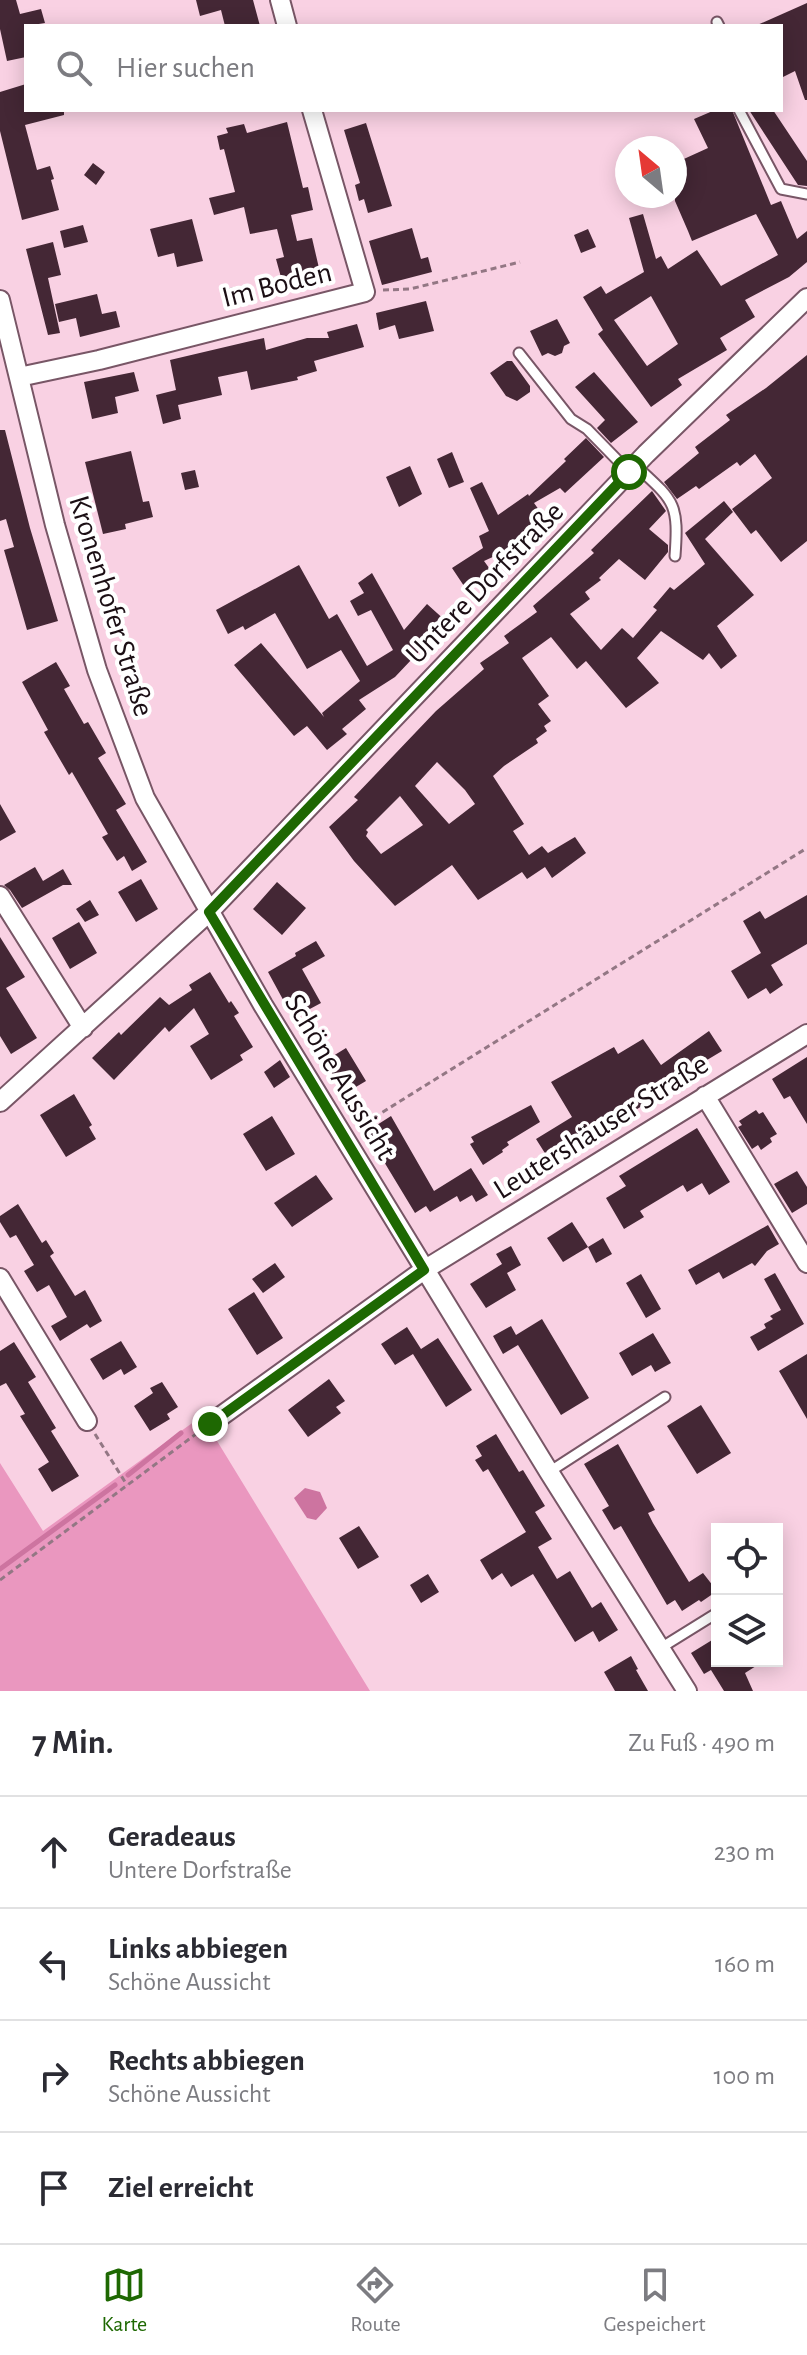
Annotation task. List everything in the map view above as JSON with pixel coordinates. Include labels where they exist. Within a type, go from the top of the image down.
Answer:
[{"type":"street","points":[[280,0],[286,24]]},
{"type":"street","name":"Im Boden","points":[[19,377],[99,360],[365,292],[313,112]]},
{"type":"street","name":"Untere Dorfstraße","points":[[0,1102],[209,912],[632,469],[807,298]]},
{"type":"street","name":"Kronenhofer Straße","points":[[0,300],[55,525],[97,670],[145,798],[209,912]]},
{"type":"street","points":[[0,896],[83,1028]]},
{"type":"street","name":"Schöne Aussicht","points":[[209,912],[424,1270],[687,1691]]},
{"type":"street","name":"Leutershäuser Straße","points":[[424,1270],[807,1034]]},
{"type":"street","points":[[705,1096],[807,1263]]},
{"type":"street","points":[[210,1424],[424,1270]]},
{"type":"street","points":[[0,1278],[87,1421]]},
{"type":"lane","points":[[740,112],[781,189],[807,194]]},
{"type":"lane","points":[[519,353],[571,419],[587,429],[674,506],[678,527],[675,556]]},
{"type":"lane","points":[[549,1472],[665,1397]]},
{"type":"lane","points":[[659,1649],[711,1617]]},
{"type":"path","points":[[365,292],[410,289],[520,262]]},
{"type":"path","points":[[344,1137],[807,848]]},
{"type":"path","points":[[87,1421],[127,1485]]},
{"type":"path","points":[[0,1580],[210,1424]]},
{"type":"shaded area","points":[[195,1421],[214,1436],[370,1691],[0,1691],[0,1463],[43,1531]]},
{"type":"shaded area","points":[[305,1488],[320,1492],[327,1508],[316,1520],[307,1518],[294,1498]]},
{"type":"building","points":[[0,0],[16,0],[20,14],[41,9],[45,23],[24,24],[24,57],[7,61],[0,29]]},
{"type":"building","points":[[196,0],[253,0],[259,24],[224,24],[221,10],[200,16]]},
{"type":"building","points":[[807,3],[807,100],[795,71],[783,77],[783,24],[760,24]]},
{"type":"building","points":[[24,85],[24,112],[64,112],[64,115],[25,125],[37,170],[50,166],[59,210],[22,220],[0,131],[0,92]]},
{"type":"building","points":[[710,112],[733,112],[771,205],[781,201],[797,239],[807,231],[807,262],[789,277],[745,300],[755,317],[720,338],[727,350],[678,379],[682,385],[651,407],[598,334],[603,330],[583,297],[601,286],[606,294],[644,272],[629,218],[643,214],[656,259],[661,256],[668,269],[697,250],[721,286],[778,255],[756,214],[692,241],[678,208],[687,208],[687,158],[708,148],[694,119]],"holes":[[[651,296],[678,344],[647,366],[614,320]]]},
{"type":"building","points":[[750,112],[774,112],[807,161],[807,186],[798,185]]},
{"type":"building","points":[[287,122],[303,188],[308,187],[313,210],[291,215],[297,241],[312,238],[322,281],[290,289],[287,280],[282,281],[276,259],[284,257],[277,229],[250,234],[244,207],[214,215],[209,198],[235,192],[224,149],[220,150],[217,136],[228,133],[226,128],[244,124],[247,133]]},
{"type":"building","points":[[366,123],[392,206],[368,213],[364,199],[359,201],[355,185],[360,183],[344,130]]},
{"type":"building","points":[[93,163],[105,172],[96,185],[84,175]]},
{"type":"building","points":[[192,219],[203,261],[177,267],[174,253],[158,257],[150,229]]},
{"type":"building","points":[[83,225],[88,242],[64,248],[60,231]]},
{"type":"building","points":[[412,228],[421,259],[428,257],[432,272],[382,285],[369,241]]},
{"type":"building","points":[[588,229],[596,247],[581,253],[574,235]]},
{"type":"building","points":[[53,242],[61,275],[48,278],[60,333],[48,335],[26,249]]},
{"type":"building","points":[[240,286],[243,300],[228,304],[225,289]]},
{"type":"building","points":[[97,294],[102,314],[116,311],[120,327],[80,337],[76,318],[59,322],[55,304]]},
{"type":"building","points":[[426,301],[434,331],[399,339],[395,325],[379,330],[376,313]]},
{"type":"building","points":[[557,319],[570,343],[564,346],[562,353],[542,356],[530,331]]},
{"type":"building","points":[[357,324],[364,347],[314,361],[317,371],[297,377],[298,380],[251,390],[247,371],[218,377],[222,395],[178,405],[181,419],[163,424],[156,395],[176,390],[170,360],[264,338],[266,350],[307,338],[329,338],[327,332]]},
{"type":"building","points":[[807,355],[807,541],[781,562],[756,530],[751,534],[732,509],[772,478],[755,454],[740,466],[737,462],[699,489],[696,486],[677,499],[664,482],[699,453],[695,447],[730,420],[726,415]]},
{"type":"building","points":[[512,361],[530,386],[530,392],[517,401],[506,396],[490,373]]},
{"type":"building","points":[[134,372],[139,391],[115,397],[118,413],[92,419],[84,382]]},
{"type":"building","points":[[594,372],[638,422],[611,443],[597,428],[605,420],[575,387]]},
{"type":"building","points":[[0,430],[5,430],[58,621],[27,630],[4,550],[14,547],[6,519],[0,521]]},
{"type":"building","points":[[586,438],[604,457],[565,493],[560,488],[534,503],[547,521],[512,548],[484,561],[492,572],[466,589],[452,568],[483,548],[479,536],[489,531],[470,488],[482,482],[498,515],[529,496]]},
{"type":"building","points":[[131,451],[143,502],[149,501],[153,517],[125,524],[126,529],[103,534],[85,462]]},
{"type":"building","points":[[452,452],[464,482],[449,488],[437,459]]},
{"type":"building","points":[[410,466],[422,494],[399,507],[386,477]]},
{"type":"building","points":[[195,470],[199,487],[185,490],[181,473]]},
{"type":"building","points":[[652,491],[666,511],[649,529],[668,545],[668,552],[645,580],[619,559],[599,578],[601,580],[585,592],[590,599],[570,614],[601,650],[622,628],[633,638],[657,610],[653,607],[670,587],[674,590],[705,564],[685,533],[724,501],[733,512],[705,539],[754,595],[717,626],[737,656],[721,669],[709,653],[703,660],[661,631],[637,658],[659,683],[626,708],[586,661],[577,669],[551,637],[522,658],[549,696],[538,704],[551,721],[544,726],[547,731],[536,739],[538,743],[493,776],[524,824],[513,831],[529,855],[542,846],[548,853],[575,837],[586,853],[552,878],[545,867],[527,879],[522,872],[478,900],[452,865],[395,906],[354,861],[329,827],[358,800],[354,797],[436,711],[484,669],[480,663],[509,643],[504,636],[537,612],[533,606],[594,553],[591,550]],"holes":[[[437,762],[475,804],[449,824],[415,786]],[[400,796],[423,825],[381,854],[366,836],[366,830]]]},
{"type":"building","points":[[299,565],[329,619],[337,614],[367,666],[393,650],[371,610],[358,616],[350,601],[364,593],[358,583],[372,573],[404,630],[427,604],[447,622],[395,677],[359,700],[366,709],[342,729],[347,734],[327,750],[307,726],[294,736],[234,665],[261,643],[324,717],[322,713],[360,681],[341,650],[307,669],[275,613],[245,630],[243,626],[228,634],[216,610]]},
{"type":"building","points":[[56,662],[70,686],[64,689],[84,724],[88,722],[106,753],[98,758],[126,804],[116,810],[147,862],[132,871],[124,856],[117,861],[102,837],[108,834],[72,772],[69,775],[44,732],[48,730],[22,682]]},
{"type":"building","points":[[0,804],[16,832],[0,841]]},
{"type":"building","points":[[35,867],[43,881],[63,869],[72,885],[63,885],[22,908],[4,885]]},
{"type":"building","points":[[141,879],[158,909],[136,922],[118,892]]},
{"type":"building","points":[[277,882],[306,908],[282,935],[253,909]]},
{"type":"building","points":[[807,895],[807,944],[771,965],[783,985],[770,994],[766,988],[748,999],[731,971],[761,953],[743,921],[760,911],[765,919]]},
{"type":"building","points":[[90,900],[99,915],[85,922],[76,909]]},
{"type":"building","points":[[79,922],[97,953],[70,969],[52,938]]},
{"type":"building","points":[[0,937],[25,977],[6,988],[37,1038],[11,1054],[0,1036]]},
{"type":"building","points":[[316,941],[325,956],[302,969],[321,1003],[293,1018],[268,972]]},
{"type":"building","points":[[210,972],[239,1013],[234,1016],[253,1047],[240,1055],[243,1060],[211,1080],[190,1046],[209,1034],[194,1008],[169,1032],[165,1027],[114,1080],[92,1058],[160,997],[169,1005],[192,990],[189,985]]},
{"type":"building","points":[[709,1031],[722,1051],[707,1060],[709,1064],[626,1116],[624,1113],[548,1158],[536,1139],[572,1117],[551,1082],[614,1047],[618,1054],[643,1039],[661,1065]]},
{"type":"building","points":[[346,1048],[366,1081],[344,1094],[325,1061]]},
{"type":"building","points":[[807,1057],[807,1124],[790,1096],[784,1099],[772,1079]]},
{"type":"building","points":[[280,1060],[290,1077],[274,1088],[264,1072]]},
{"type":"building","points":[[74,1094],[92,1125],[89,1127],[96,1139],[66,1157],[40,1115]]},
{"type":"building","points":[[531,1105],[540,1122],[507,1142],[509,1145],[503,1152],[483,1165],[470,1144],[474,1142],[471,1137]]},
{"type":"building","points":[[756,1110],[759,1114],[763,1112],[777,1134],[761,1150],[758,1145],[752,1149],[738,1127],[742,1125],[739,1121]]},
{"type":"building","points":[[272,1116],[295,1154],[266,1171],[243,1134]]},
{"type":"building","points":[[391,1116],[434,1191],[471,1168],[488,1195],[476,1202],[472,1195],[460,1202],[457,1196],[430,1212],[426,1206],[415,1213],[366,1132]]},
{"type":"building","points":[[697,1128],[730,1182],[709,1195],[702,1183],[687,1192],[683,1185],[640,1211],[644,1217],[624,1229],[606,1198],[626,1186],[619,1176]]},
{"type":"building","points":[[797,1171],[807,1187],[807,1204],[792,1213],[774,1184]]},
{"type":"building","points":[[316,1175],[333,1199],[292,1227],[274,1203]]},
{"type":"building","points":[[18,1204],[42,1243],[46,1240],[54,1253],[50,1256],[75,1296],[85,1290],[102,1321],[90,1328],[87,1324],[60,1341],[51,1326],[67,1317],[49,1285],[37,1292],[24,1271],[34,1265],[16,1235],[10,1238],[0,1222],[0,1216]]},
{"type":"building","points":[[572,1222],[588,1247],[563,1262],[547,1238]]},
{"type":"building","points":[[768,1225],[779,1244],[767,1251],[755,1266],[752,1263],[723,1279],[719,1272],[696,1285],[688,1270]]},
{"type":"building","points":[[603,1238],[612,1254],[596,1263],[588,1247]]},
{"type":"building","points":[[511,1246],[521,1265],[507,1273],[516,1290],[486,1308],[470,1284],[502,1264],[496,1254]]},
{"type":"building","points":[[275,1263],[285,1277],[263,1293],[252,1279]]},
{"type":"building","points":[[775,1273],[804,1324],[758,1351],[750,1337],[766,1328],[764,1324],[773,1319],[770,1316],[781,1310],[764,1279]]},
{"type":"building","points":[[641,1274],[661,1309],[646,1318],[626,1283]]},
{"type":"building","points":[[254,1292],[283,1338],[257,1355],[228,1309]]},
{"type":"building","points":[[542,1319],[589,1398],[561,1415],[518,1345],[503,1354],[493,1336],[511,1326],[516,1335]]},
{"type":"building","points":[[407,1327],[421,1349],[438,1338],[472,1390],[446,1407],[413,1354],[395,1365],[381,1344]]},
{"type":"building","points":[[653,1333],[671,1363],[655,1372],[651,1365],[632,1376],[619,1353]]},
{"type":"building","points":[[121,1341],[137,1367],[124,1375],[121,1369],[103,1380],[90,1359]]},
{"type":"building","points":[[14,1342],[36,1377],[28,1382],[56,1428],[51,1431],[79,1476],[52,1492],[38,1469],[49,1462],[20,1416],[25,1414],[6,1383],[0,1386],[0,1351]]},
{"type":"building","points":[[807,1354],[807,1419],[779,1371]]},
{"type":"building","points":[[329,1379],[345,1401],[336,1407],[341,1413],[308,1437],[288,1410]]},
{"type":"building","points":[[162,1382],[178,1407],[167,1414],[170,1419],[150,1431],[134,1406],[153,1393],[150,1388]]},
{"type":"building","points":[[701,1405],[731,1453],[697,1474],[667,1426]]},
{"type":"building","points":[[496,1434],[545,1506],[535,1512],[552,1539],[538,1547],[557,1579],[570,1571],[592,1608],[601,1602],[618,1630],[599,1642],[593,1631],[575,1642],[533,1574],[511,1587],[502,1573],[492,1580],[480,1560],[526,1532],[488,1469],[483,1472],[475,1460],[482,1456],[476,1446]]},
{"type":"building","points":[[618,1444],[655,1510],[648,1513],[653,1523],[689,1582],[703,1573],[711,1583],[711,1595],[682,1611],[675,1600],[667,1605],[621,1526],[614,1530],[602,1510],[609,1506],[584,1464]]},
{"type":"building","points":[[359,1526],[379,1557],[358,1569],[339,1538]]},
{"type":"building","points":[[428,1574],[439,1592],[421,1603],[410,1585]]},
{"type":"building","points":[[711,1641],[711,1667],[754,1667],[745,1673],[753,1691],[724,1691],[711,1670],[704,1674],[691,1653]]},
{"type":"building","points":[[631,1656],[648,1691],[615,1691],[604,1672]]},
{"type":"waterway","points":[[128,1475],[181,1433]]},
{"type":"waterway","points":[[0,1569],[115,1485]]},
{"type":"route","points":[[210,1424],[424,1270],[209,912],[629,472]]}]
